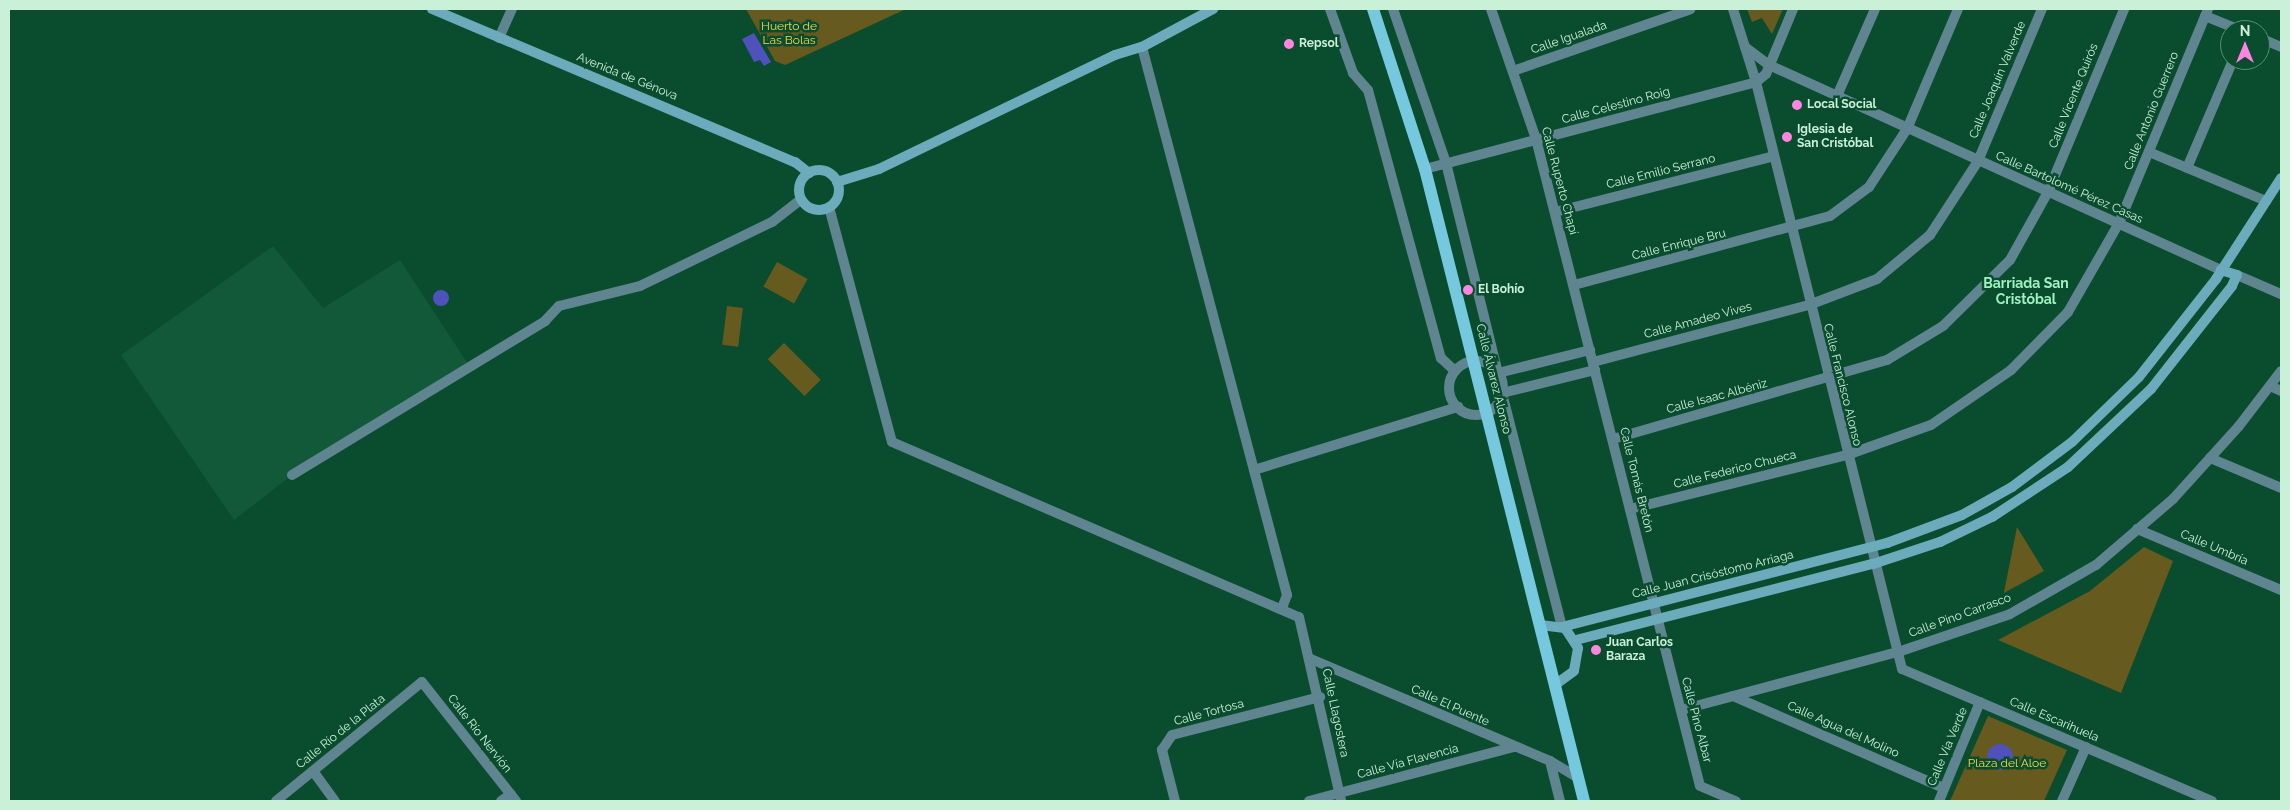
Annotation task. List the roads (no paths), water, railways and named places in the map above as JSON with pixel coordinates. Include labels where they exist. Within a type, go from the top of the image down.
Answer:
[{"type":"main road","name":"Calle Álvarez Alonso","points":[[1367,9],[1376,26],[1425,168],[1584,801]]},
{"type":"main road","name":"Calle Álvarez Alonso","points":[[1373,9],[1376,26]]},
{"type":"street","name":"Avenida de Génova","points":[[432,9],[795,162],[809,174]]},
{"type":"street","points":[[499,38],[512,9]]},
{"type":"street","points":[[837,182],[879,170],[1115,55],[1142,47],[1213,9]]},
{"type":"street","points":[[1330,9],[1353,73],[1368,90],[1441,358],[1456,371]]},
{"type":"street","name":"Calle Álvarez Alonso","points":[[1392,9],[1446,163],[1562,627]]},
{"type":"street","name":"Calle Ruperto Chapí","points":[[1491,9],[1536,140],[1594,366]]},
{"type":"street","name":"Calle Igualada","points":[[1512,71],[1691,9]]},
{"type":"street","name":"Calle Francisco Alonso","points":[[1733,9],[1756,82],[1790,229],[1869,548],[1898,652]]},
{"type":"street","points":[[1756,82],[1769,65],[1793,9]]},
{"type":"street","points":[[1837,96],[1875,9]]},
{"type":"street","name":"Calle Enrique Bru","points":[[1574,285],[1790,229],[1830,216],[1869,187],[1907,129],[1958,9]]},
{"type":"street","name":"Calle Joaquín Valverde","points":[[1810,305],[1877,279],[1930,235],[1978,161],[2042,9]]},
{"type":"street","name":"Calle Vicente Quirós","points":[[1828,379],[1887,360],[1942,326],[2010,260],[2048,192],[2124,9]]},
{"type":"street","points":[[2206,12],[2221,20]]},
{"type":"street","name":"Calle Antonio Guerrero","points":[[1847,455],[1932,425],[2011,370],[2068,312],[2119,223],[2206,12]]},
{"type":"street","points":[[828,207],[885,425],[897,446],[1282,608],[1287,595],[1142,47]]},
{"type":"street","name":"Calle Bartolomé Pérez Casas","points":[[1745,47],[1769,65],[2221,270]]},
{"type":"street","points":[[2187,168],[2229,70]]},
{"type":"street","name":"Calle Celestino Roig","points":[[1425,168],[1756,82]]},
{"type":"street","points":[[2149,152],[2266,201]]},
{"type":"street","name":"Calle Emilio Serrano","points":[[1555,212],[1774,156]]},
{"type":"street","points":[[825,172],[837,182],[838,196],[828,207],[813,209],[801,199],[801,182],[809,174],[825,172]]},
{"type":"street","name":"Calle Juan Crisóstomo Arriaga","points":[[1540,625],[1562,627],[1869,548],[1962,515],[2055,456],[2139,376],[2221,270],[2281,178]]},
{"type":"street","points":[[292,475],[537,326],[559,306],[640,286],[772,222],[801,199]]},
{"type":"street","points":[[2221,270],[2281,294]]},
{"type":"street","points":[[1576,640],[1874,564],[1968,530],[2021,501],[2068,467],[2151,389],[2237,276]]},
{"type":"street","name":"Calle Amadeo Vives","points":[[1502,393],[1810,305]]},
{"type":"street","points":[[1502,393],[1487,412],[1473,414],[1458,407],[1450,390],[1456,371],[1474,361],[1488,364],[1498,373],[1590,350]]},
{"type":"street","name":"Calle Tomás Bretón","points":[[1594,366],[1653,604]]},
{"type":"street","name":"Calle Pino Carrasco","points":[[1680,710],[1898,652],[2010,614],[2096,565],[2137,530],[2210,458],[2281,371]]},
{"type":"street","name":"Calle Isaac Albéniz","points":[[1613,439],[1828,379]]},
{"type":"street","points":[[2270,386],[2281,391]]},
{"type":"street","points":[[1254,470],[1458,407]]},
{"type":"street","name":"Calle Federico Chueca","points":[[1630,509],[1847,455]]},
{"type":"street","points":[[2210,458],[2281,488]]},
{"type":"street","name":"Calle Umbría","points":[[2137,530],[2281,590]]},
{"type":"street","name":"Calle Pino Albar","points":[[1653,604],[1700,786],[1736,801]]},
{"type":"street","name":"Calle Llagostera","points":[[1282,608],[1301,619],[1300,632],[1311,659],[1340,797]]},
{"type":"street","points":[[1555,685],[1577,666],[1576,640],[1562,627]]},
{"type":"street","name":"Calle Escarihuela","points":[[1898,652],[1902,669],[2212,801]]},
{"type":"street","name":"Calle El Puente","points":[[1311,659],[1550,761],[1578,778]]},
{"type":"street","name":"Calle Río de la Plata","points":[[276,801],[422,682]]},
{"type":"street","name":"Calle Río Nervión","points":[[422,682],[513,798]]},
{"type":"street","name":"Calle Agua del Molino","points":[[1732,696],[1944,788]]},
{"type":"street","name":"Calle Tortosa","points":[[1175,801],[1162,750],[1172,735],[1320,697]]},
{"type":"street","name":"Calle Vía Verde","points":[[1939,801],[1980,702]]},
{"type":"street","name":"Calle Vía Flavencia","points":[[1309,801],[1340,797],[1514,747]]},
{"type":"street","points":[[2062,801],[2086,747]]},
{"type":"street","points":[[1550,761],[1560,801]]},
{"type":"street","points":[[313,771],[335,801]]},
{"type":"street","points":[[501,801],[513,798]]},
{"type":"place","name":"Repsol","points":[[1289,44]]},
{"type":"place","name":"Local Social","points":[[1797,105]]},
{"type":"place","name":"Iglesia de San Cristóbal","points":[[1787,137]]},
{"type":"place","name":"El Bohío","points":[[1468,290]]},
{"type":"place","name":"Juan Carlos Baraza","points":[[1596,650]]},
{"type":"district","name":"Barriada San Cristóbal","points":[[2026,292]]},
{"type":"park label","name":"Huerto de Las Bolas","points":[[789,34]]},
{"type":"park label","name":"Plaza del Aloe","points":[[2007,764]]}]
